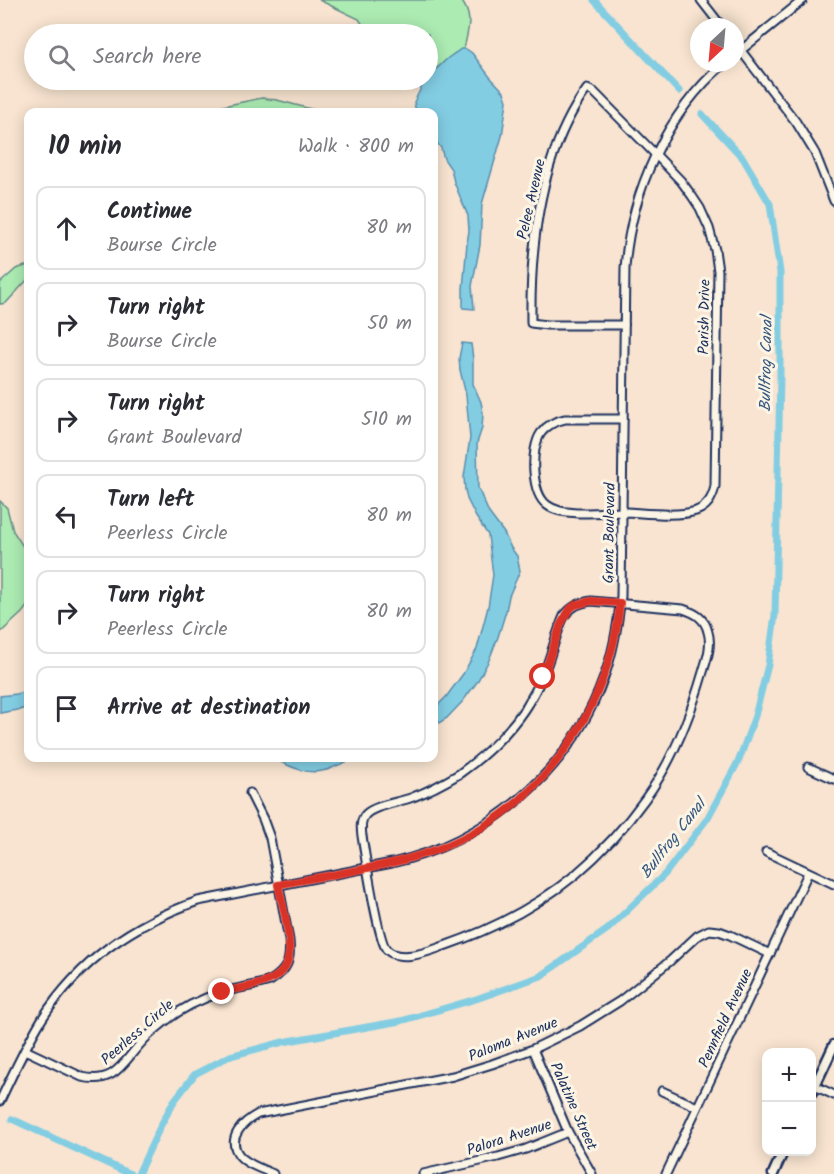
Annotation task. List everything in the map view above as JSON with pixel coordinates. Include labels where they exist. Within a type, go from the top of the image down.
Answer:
[{"type":"street","points":[[701,0],[715,18]]},
{"type":"street","points":[[744,47],[803,0]]},
{"type":"street","points":[[744,59],[796,122],[814,153],[834,201]]},
{"type":"street","name":"Grant Boulevard","points":[[0,1101],[43,1018],[64,989],[112,944],[154,919],[213,897],[368,868],[415,857],[457,840],[486,825],[502,813],[542,778],[567,749],[584,723],[610,659],[620,603],[624,325],[627,252],[632,224],[644,182],[670,129],[689,100],[716,72]]},
{"type":"street","name":"Parish Drive","points":[[587,89],[594,92],[656,155],[692,196],[709,228],[718,271],[714,493],[703,508],[696,511],[622,512]]},
{"type":"street","name":"Pelee Avenue","points":[[587,89],[577,103],[562,134],[549,170],[540,207],[533,249],[531,323],[624,325]]},
{"type":"street","points":[[622,512],[579,513],[554,510],[546,505],[537,492],[534,471],[538,439],[541,433],[556,421],[623,419]]},
{"type":"street","points":[[591,601],[620,603],[693,612],[701,618],[708,632],[709,650],[695,699],[677,744],[660,777],[611,841],[541,901],[484,931],[449,944],[401,956],[393,954],[382,942],[361,828],[362,820],[374,809],[450,780],[487,752],[510,729],[533,695],[543,677],[561,624],[570,609],[575,605],[591,601]]},
{"type":"street","points":[[808,767],[834,780]]},
{"type":"street","name":"Peerless Circle","points":[[25,1050],[76,1074],[99,1079],[117,1072],[143,1041],[181,1011],[210,996],[263,983],[279,976],[288,962],[290,948],[270,838],[250,793]]},
{"type":"street","points":[[766,852],[834,884]]},
{"type":"street","name":"Pennfield Avenue","points":[[666,1174],[808,873]]},
{"type":"street","name":"Paloma Avenue","points":[[273,1174],[239,1155],[236,1148],[234,1138],[238,1130],[251,1118],[267,1112],[453,1076],[533,1049],[614,1006],[636,990],[697,936],[709,930],[730,935],[770,954]]},
{"type":"street","points":[[816,1083],[834,1045]]},
{"type":"street","name":"Palatine Street","points":[[533,1049],[568,1132],[592,1174]]},
{"type":"street","points":[[816,1090],[834,1095]]},
{"type":"street","points":[[662,1091],[697,1107]]},
{"type":"street","name":"Palora Avenue","points":[[423,1174],[483,1162],[526,1149],[568,1132]]},
{"type":"street","points":[[775,1173],[781,1156]]},
{"type":"green space","points":[[319,0],[461,0],[469,18],[464,49],[453,54],[438,67],[438,24],[362,24],[359,19]]},
{"type":"green space","points":[[262,98],[307,108],[220,108]]},
{"type":"green space","points":[[24,266],[24,283],[6,303],[0,304],[0,283],[16,269]]},
{"type":"green space","points":[[0,501],[7,508],[13,531],[24,548],[24,610],[0,633]]},
{"type":"water","points":[[461,49],[472,53],[504,92],[507,101],[502,136],[482,204],[480,245],[472,286],[474,309],[463,308],[469,231],[468,216],[451,169],[438,144],[438,108],[415,108],[414,102],[420,90],[438,90],[438,68]]},
{"type":"water","points":[[462,343],[471,344],[473,384],[483,413],[482,428],[477,443],[478,488],[489,513],[517,556],[520,571],[509,596],[489,660],[463,701],[447,718],[438,724],[438,705],[463,674],[477,649],[488,607],[493,575],[488,535],[476,517],[465,490],[464,477],[470,438],[466,395],[459,358]]},
{"type":"water","points":[[24,691],[24,709],[0,713],[0,696]]},
{"type":"water","points":[[281,762],[346,762],[316,772],[294,768]]},
{"type":"waterway","name":"Bullfrog Canal","points":[[594,0],[679,91]]},
{"type":"waterway","name":"Bullfrog Canal","points":[[138,1174],[174,1101],[195,1074],[230,1056],[283,1042],[401,1021],[476,999],[541,976],[608,929],[665,874],[707,819],[739,760],[755,716],[768,665],[775,615],[780,272],[770,204],[743,158],[702,114]]},
{"type":"waterway","points":[[12,1119],[130,1174]]},
{"type":"route","points":[[222,992],[270,981],[279,976],[288,962],[289,940],[278,885],[392,863],[439,849],[486,825],[530,790],[567,749],[584,723],[610,659],[620,603],[591,601],[575,605],[570,609],[564,616],[543,677]]}]
